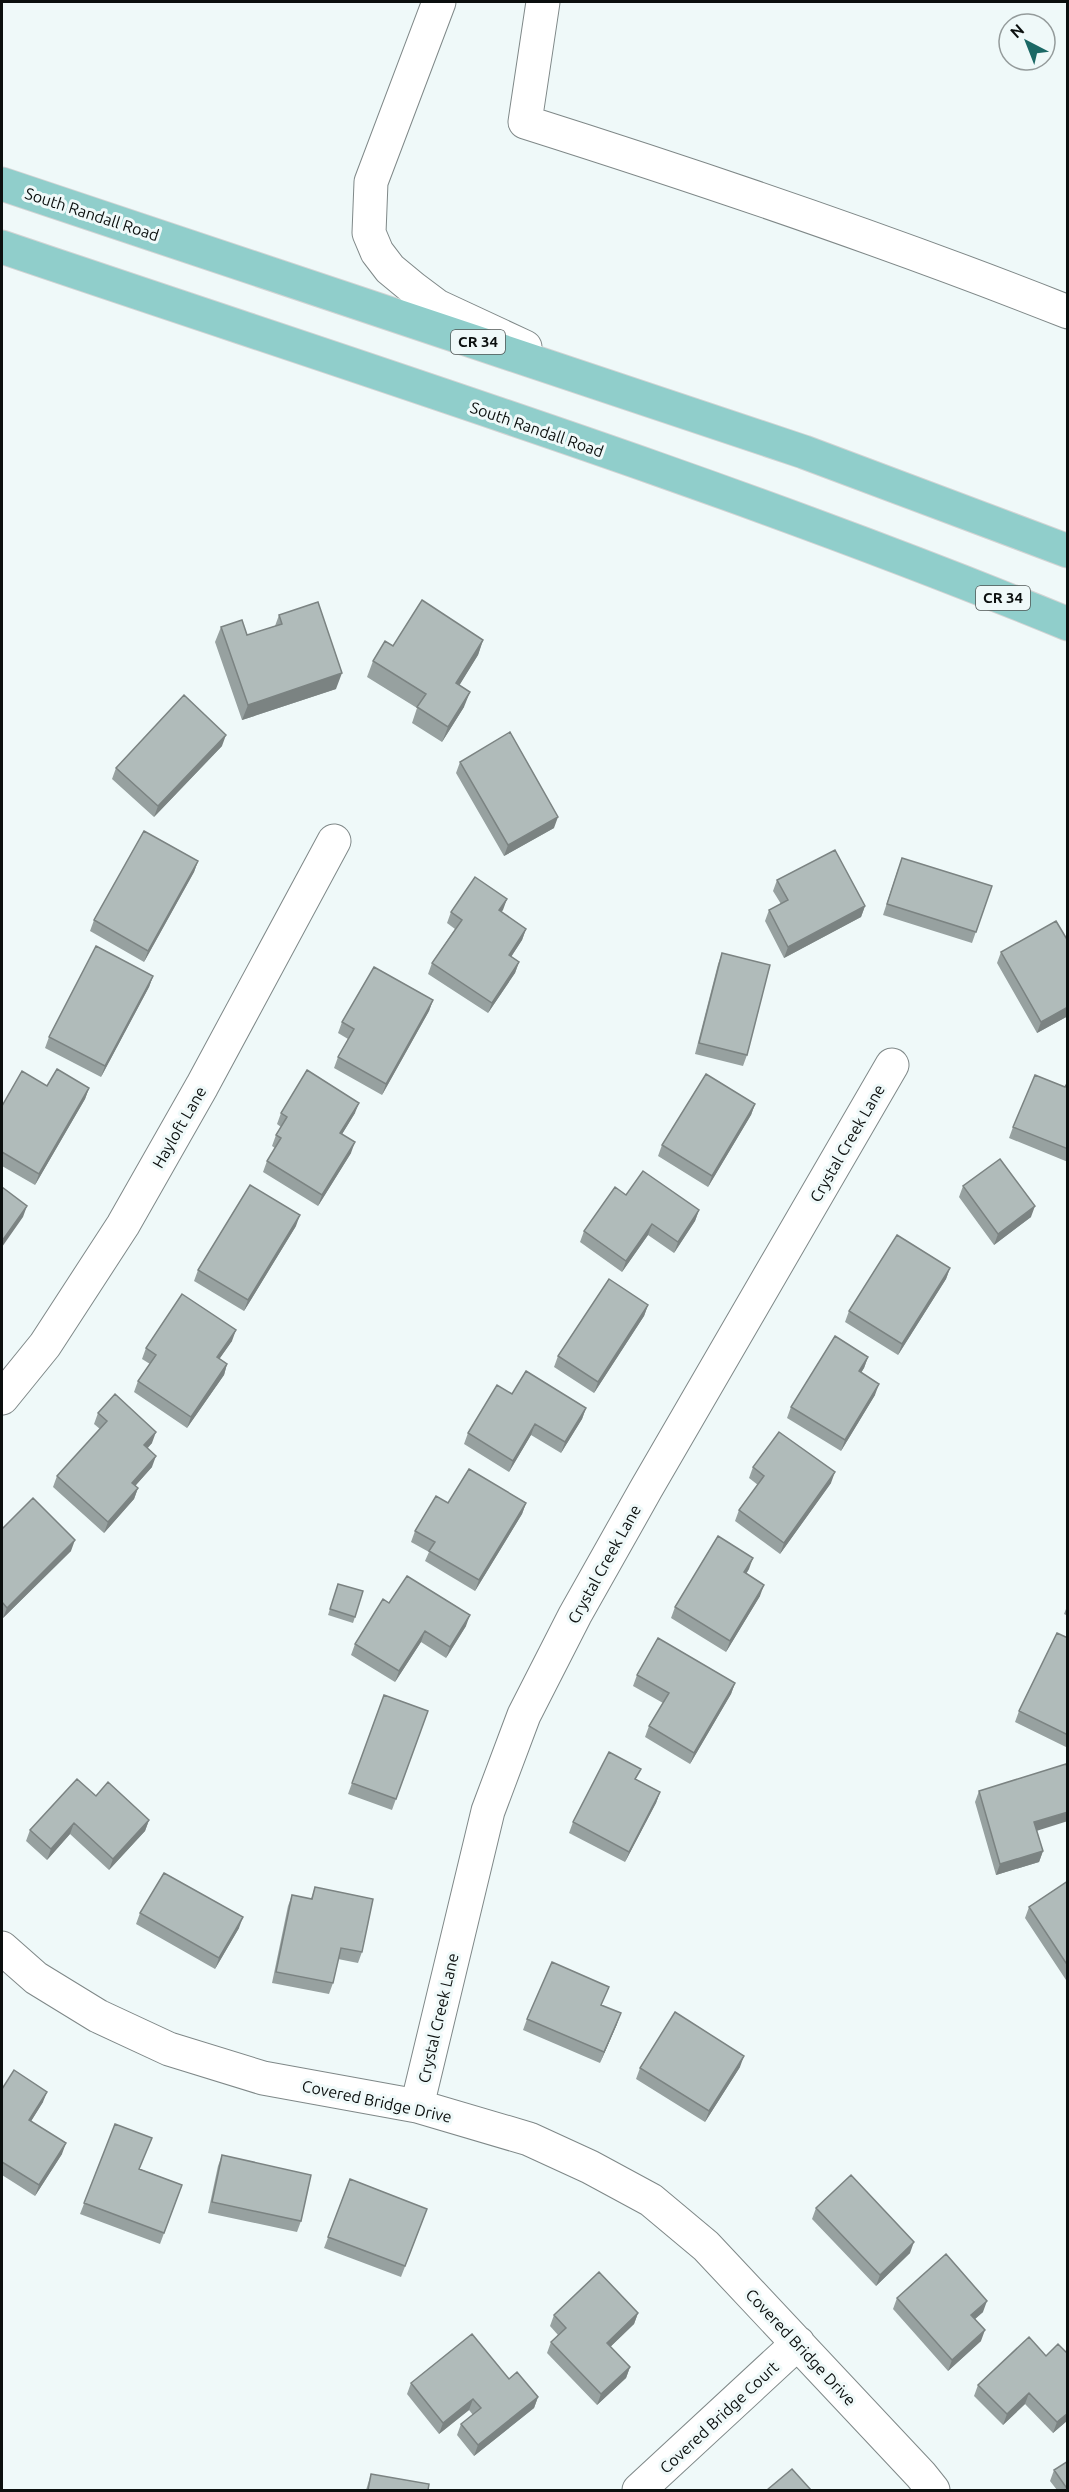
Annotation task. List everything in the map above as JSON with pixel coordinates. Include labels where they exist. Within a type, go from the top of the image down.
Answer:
[{"type":"main road","name":"South Randall Road","points":[[2,184],[804,452],[1068,551]]},
{"type":"main road","name":"South Randall Road","points":[[2,247],[768,507],[938,571],[1068,624]]},
{"type":"street","points":[[439,2],[371,182],[369,233],[373,243],[390,268],[437,306],[600,383]]},
{"type":"street","points":[[543,2],[525,122],[761,198],[943,263],[1068,312]]},
{"type":"street","name":"Hayloft Lane","points":[[2,1398],[45,1345],[123,1225],[202,1086],[334,842]]},
{"type":"street","name":"Crystal Creek Lane","points":[[417,2106],[467,1889],[488,1811],[524,1715],[575,1615],[640,1498],[892,1065]]},
{"type":"street","name":"Covered Bridge Drive","points":[[2,1948],[36,1978],[98,2016],[169,2049],[263,2078],[417,2106],[529,2139],[590,2167],[651,2200],[706,2246],[933,2490]]},
{"type":"street","name":"Covered Bridge Court","points":[[639,2490],[798,2343]]},
{"type":"building","points":[[422,600],[483,640],[456,683],[470,692],[448,727],[417,707],[426,694],[373,661],[385,641],[393,646]]},
{"type":"building","points":[[318,602],[342,673],[248,705],[221,627],[242,620],[247,635],[282,624],[279,615]]},
{"type":"building","points":[[184,695],[226,735],[158,806],[116,768]]},
{"type":"building","points":[[510,732],[558,817],[508,845],[460,762]]},
{"type":"building","points":[[144,831],[198,861],[148,951],[94,920]]},
{"type":"building","points":[[835,850],[865,906],[788,947],[769,910],[788,900],[777,880]]},
{"type":"building","points":[[902,858],[992,886],[976,932],[887,904]]},
{"type":"building","points":[[475,877],[507,899],[499,910],[526,929],[509,955],[519,962],[492,1003],[432,963],[462,920],[451,912]]},
{"type":"building","points":[[1056,921],[1068,941],[1068,1007],[1041,1022],[1001,952]]},
{"type":"building","points":[[96,946],[153,976],[105,1066],[49,1037]]},
{"type":"building","points":[[722,953],[770,965],[747,1055],[699,1043]]},
{"type":"building","points":[[374,967],[433,1000],[386,1084],[338,1057],[354,1029],[342,1022]]},
{"type":"building","points":[[57,1069],[89,1088],[39,1174],[2,1152],[2,1106],[22,1071],[47,1086]]},
{"type":"building","points":[[307,1070],[359,1103],[340,1133],[355,1142],[322,1195],[267,1161],[281,1138],[276,1135],[287,1117],[281,1113]]},
{"type":"building","points":[[706,1074],[755,1104],[712,1176],[662,1145]]},
{"type":"building","points":[[1035,1075],[1065,1087],[1068,1082],[1068,1149],[1013,1127]]},
{"type":"building","points":[[1000,1159],[1035,1206],[998,1234],[963,1186]]},
{"type":"building","points":[[643,1171],[699,1210],[678,1242],[652,1224],[626,1261],[584,1231],[615,1187],[626,1195]]},
{"type":"building","points":[[250,1185],[300,1215],[248,1300],[198,1270]]},
{"type":"building","points":[[2,1187],[27,1206],[2,1241]]},
{"type":"building","points":[[897,1235],[950,1268],[902,1344],[849,1311]]},
{"type":"building","points":[[609,1279],[648,1305],[598,1382],[558,1356]]},
{"type":"building","points":[[182,1294],[236,1330],[217,1357],[227,1364],[191,1417],[138,1381],[156,1355],[146,1348]]},
{"type":"building","points":[[835,1336],[868,1357],[859,1371],[879,1384],[845,1440],[791,1407]]},
{"type":"building","points":[[526,1371],[586,1408],[565,1442],[535,1424],[513,1461],[468,1433],[497,1385],[512,1394]]},
{"type":"building","points":[[115,1394],[156,1432],[144,1445],[156,1456],[132,1483],[138,1488],[108,1522],[57,1476],[107,1421],[98,1413]]},
{"type":"building","points":[[779,1432],[835,1472],[784,1543],[739,1510],[764,1476],[753,1467]]},
{"type":"building","points":[[469,1469],[526,1503],[479,1580],[429,1551],[435,1542],[415,1531],[436,1496],[448,1503]]},
{"type":"building","points":[[33,1498],[75,1540],[7,1608],[2,1602],[2,1529]]},
{"type":"building","points":[[718,1536],[753,1558],[744,1572],[764,1585],[730,1641],[675,1607]]},
{"type":"building","points":[[407,1576],[470,1615],[450,1647],[425,1631],[399,1671],[355,1644],[383,1599],[389,1603]]},
{"type":"building","points":[[338,1584],[363,1591],[355,1617],[330,1609]]},
{"type":"building","points":[[1057,1633],[1068,1638],[1068,1735],[1019,1711]]},
{"type":"building","points":[[658,1638],[735,1683],[694,1753],[649,1726],[669,1693],[637,1675]]},
{"type":"building","points":[[384,1695],[428,1711],[396,1799],[352,1783]]},
{"type":"building","points":[[609,1752],[641,1769],[635,1779],[660,1792],[629,1852],[573,1822]]},
{"type":"building","points":[[1066,1764],[1068,1812],[1034,1822],[1043,1851],[1000,1864],[979,1791]]},
{"type":"building","points":[[77,1779],[96,1796],[108,1782],[149,1820],[113,1859],[74,1823],[51,1849],[30,1830]]},
{"type":"building","points":[[164,1873],[243,1917],[219,1958],[140,1913]]},
{"type":"building","points":[[1068,1881],[1068,1966],[1029,1907]]},
{"type":"building","points":[[315,1887],[373,1899],[362,1952],[341,1948],[333,1983],[276,1972],[292,1895],[312,1899]]},
{"type":"building","points":[[552,1962],[609,1987],[601,2005],[621,2013],[604,2052],[527,2019]]},
{"type":"building","points":[[675,2012],[744,2056],[709,2111],[640,2068]]},
{"type":"building","points":[[14,2070],[47,2092],[29,2120],[66,2143],[39,2185],[2,2162],[2,2089]]},
{"type":"building","points":[[115,2124],[152,2138],[139,2169],[182,2185],[164,2233],[84,2203]]},
{"type":"building","points":[[222,2155],[311,2175],[301,2221],[212,2202]]},
{"type":"building","points":[[851,2175],[914,2242],[880,2275],[816,2208]]},
{"type":"building","points":[[350,2179],[427,2209],[405,2266],[328,2237]]},
{"type":"building","points":[[946,2254],[987,2301],[971,2315],[985,2330],[952,2360],[897,2298]]},
{"type":"building","points":[[599,2272],[638,2313],[607,2343],[630,2367],[601,2394],[551,2342],[566,2328],[554,2315]]},
{"type":"building","points":[[472,2334],[509,2379],[517,2372],[538,2397],[478,2445],[461,2424],[481,2408],[473,2399],[443,2423],[411,2383]]},
{"type":"building","points":[[1029,2337],[1046,2356],[1058,2344],[1068,2354],[1068,2413],[1057,2422],[1029,2393],[1007,2414],[978,2385]]},
{"type":"building","points":[[1068,2461],[1068,2490],[1054,2470]]},
{"type":"building","points":[[792,2469],[811,2490],[767,2490]]},
{"type":"building","points":[[371,2474],[429,2484],[428,2490],[368,2490]]}]
